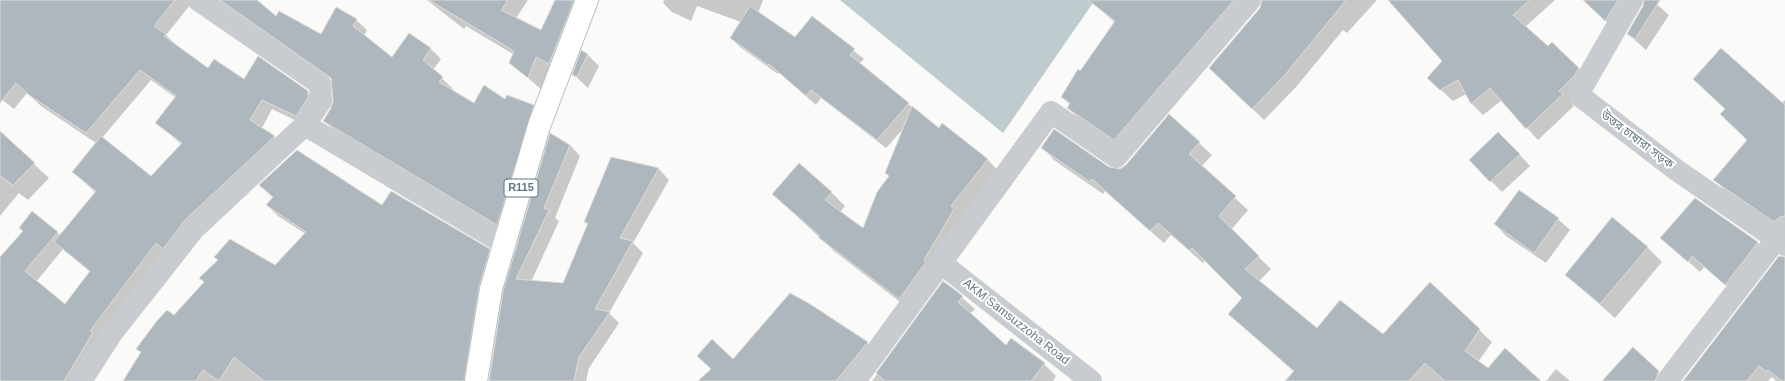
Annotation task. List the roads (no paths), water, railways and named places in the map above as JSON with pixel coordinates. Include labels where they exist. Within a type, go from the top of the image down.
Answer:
[{"type":"main road","name":"R115","points":[[476,381],[491,289],[538,126],[587,0]]},
{"type":"street","points":[[81,381],[112,333],[194,229],[304,125],[321,101],[320,84],[198,0]]},
{"type":"street","points":[[855,381],[1052,112],[1116,157],[1250,0]]},
{"type":"street","name":"উত্তর চাষারা সড়ক","points":[[1632,0],[1580,91],[1580,96],[1675,169],[1782,238]]},
{"type":"street","points":[[304,125],[505,244]]},
{"type":"street","points":[[1667,381],[1782,238]]},
{"type":"street","name":"AKM Samsuzzoha Road","points":[[941,263],[1090,381]]}]
